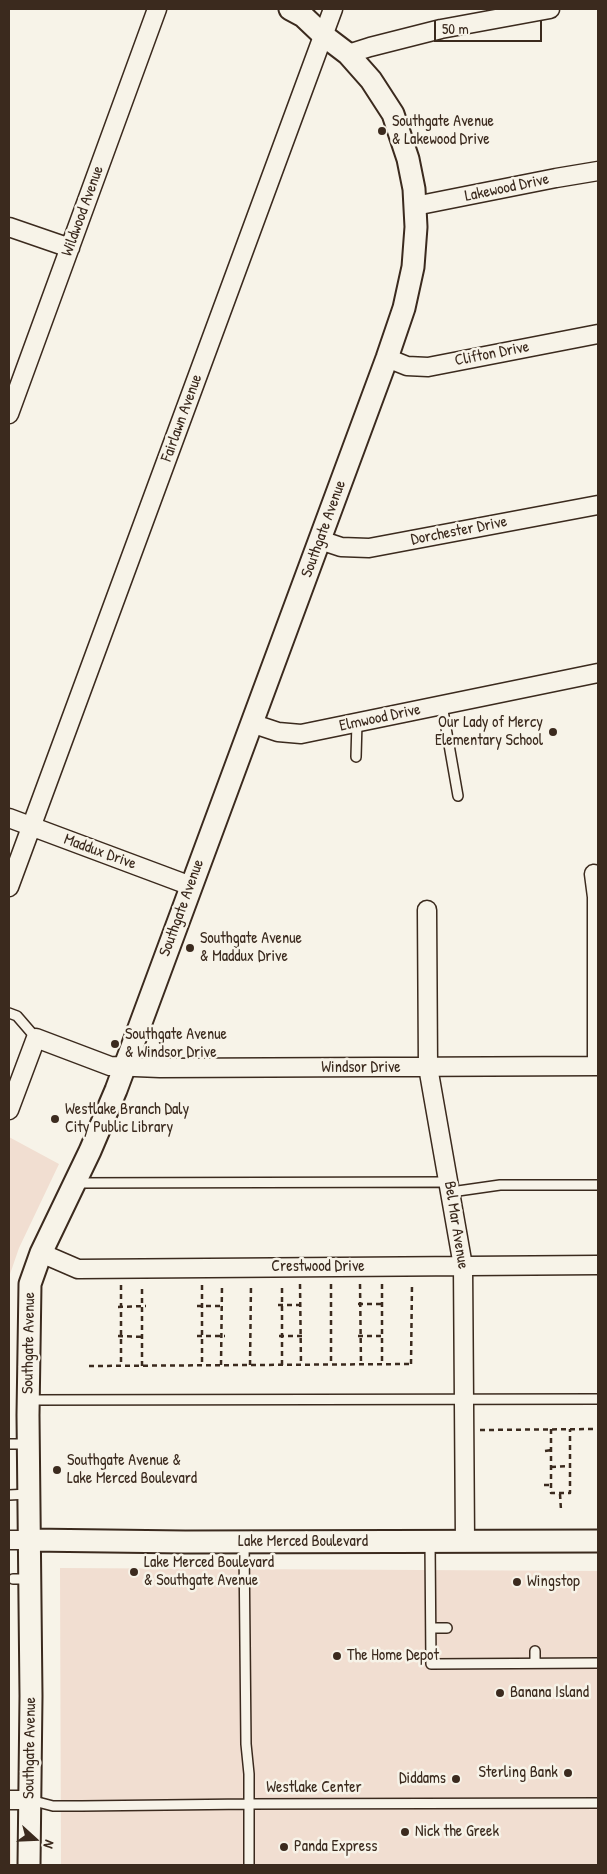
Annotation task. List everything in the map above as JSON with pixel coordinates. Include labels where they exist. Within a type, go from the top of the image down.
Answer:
[{"type":"street","name":"Wildwood Avenue","points":[[9,414],[157,9]]},
{"type":"street","name":"Southgate Avenue","points":[[29,1865],[30,1800],[21,1579],[30,1540],[19,1495],[19,1444],[28,1400],[30,1284],[41,1253],[103,1121],[125,1066],[387,358],[409,287],[415,246],[414,188],[408,158],[393,114],[371,80],[348,54],[323,35],[303,16],[290,9]]},
{"type":"street","name":"Fairlawn Avenue","points":[[9,887],[333,9]]},
{"type":"street","points":[[348,54],[442,29],[550,9]]},
{"type":"street","name":"Lakewood Drive","points":[[415,206],[598,171]]},
{"type":"street","points":[[9,227],[70,248]]},
{"type":"street","name":"Clifton Drive","points":[[387,358],[407,366],[428,367],[598,334]]},
{"type":"street","name":"Dorchester Drive","points":[[320,540],[341,547],[369,548],[598,505]]},
{"type":"street","name":"Elmwood Drive","points":[[251,723],[278,732],[301,734],[598,673]]},
{"type":"street","name":"Maddux Drive","points":[[9,818],[191,886]]},
{"type":"street","points":[[594,874],[597,897],[597,1066]]},
{"type":"street","name":"Bel Mar Avenue","points":[[427,910],[428,1068],[463,1266],[465,1541]]},
{"type":"street","points":[[9,1110],[36,1038]]},
{"type":"street","name":"Windsor Drive","points":[[36,1038],[110,1066],[160,1068],[428,1068],[597,1066]]},
{"type":"street","name":"Crestwood Drive","points":[[41,1253],[78,1269],[598,1265]]},
{"type":"street","name":"Lake Merced Boulevard","points":[[9,1540],[244,1542],[598,1541]]},
{"type":"street","points":[[9,1800],[30,1800]]},
{"type":"lane","points":[[442,705],[458,796]]},
{"type":"lane","points":[[356,757],[357,722]]},
{"type":"lane","points":[[9,1013],[17,1016],[36,1038]]},
{"type":"lane","points":[[74,1183],[450,1187],[598,1185]]},
{"type":"lane","points":[[28,1400],[598,1399]]},
{"type":"lane","points":[[430,1541],[431,1664],[598,1663]]},
{"type":"lane","points":[[244,1542],[246,1744],[249,1774],[250,1865]]},
{"type":"lane","points":[[431,1628],[447,1628]]},
{"type":"lane","points":[[535,1651],[535,1663]]},
{"type":"lane","name":"Westlake Center","points":[[30,1800],[53,1806],[598,1803]]},
{"type":"path","points":[[221,1365],[223,1336],[222,1284]]},
{"type":"path","points":[[250,1365],[251,1284]]},
{"type":"path","points":[[282,1284],[280,1305],[282,1365]]},
{"type":"path","points":[[300,1284],[301,1365]]},
{"type":"path","points":[[331,1284],[331,1364]]},
{"type":"path","points":[[360,1284],[359,1336],[361,1364]]},
{"type":"path","points":[[382,1284],[382,1364]]},
{"type":"path","points":[[89,1366],[412,1364],[412,1284]]},
{"type":"path","points":[[121,1285],[119,1336],[121,1366]]},
{"type":"path","points":[[142,1285],[144,1306],[142,1366]]},
{"type":"path","points":[[202,1285],[202,1366]]},
{"type":"path","points":[[359,1304],[383,1304]]},
{"type":"path","points":[[280,1305],[301,1305]]},
{"type":"path","points":[[120,1306],[144,1306]]},
{"type":"path","points":[[197,1306],[223,1306]]},
{"type":"path","points":[[119,1336],[143,1337]]},
{"type":"path","points":[[197,1336],[223,1336]]},
{"type":"path","points":[[280,1336],[302,1336]]},
{"type":"path","points":[[359,1336],[383,1336]]},
{"type":"path","points":[[551,1429],[551,1493],[570,1493],[570,1429]]},
{"type":"path","points":[[479,1430],[598,1429]]},
{"type":"path","points":[[545,1451],[551,1450]]},
{"type":"path","points":[[570,1450],[576,1450]]},
{"type":"path","points":[[551,1467],[570,1466]]},
{"type":"path","points":[[544,1485],[551,1485]]},
{"type":"path","points":[[570,1485],[576,1485]]},
{"type":"path","points":[[560,1493],[561,1510]]},
{"type":"shaded area","points":[[9,1137],[59,1164],[19,1248],[9,1277]]},
{"type":"shaded area","points":[[60,1568],[598,1571],[598,1865],[61,1865]]},
{"type":"shaded area","points":[[9,1681],[11,1865],[9,1865]]},
{"type":"place","name":"Southgate Avenue & Lakewood Drive","points":[[382,131]]},
{"type":"place","name":"Our Lady of Mercy Elementary School","points":[[553,732]]},
{"type":"place","name":"Southgate Avenue & Maddux Drive","points":[[190,948]]},
{"type":"place","name":"Southgate Avenue & Windsor Drive","points":[[115,1044]]},
{"type":"place","name":"Westlake Branch Daly City Public Library","points":[[55,1119]]},
{"type":"place","name":"Southgate Avenue & Lake Merced Boulevard","points":[[57,1470]]},
{"type":"place","name":"Lake Merced Boulevard & Southgate Avenue","points":[[134,1572]]},
{"type":"place","name":"Wingstop","points":[[517,1582]]},
{"type":"place","name":"The Home Depot","points":[[337,1656]]},
{"type":"place","name":"Banana Island","points":[[500,1693]]},
{"type":"place","name":"Sterling Bank","points":[[568,1773]]},
{"type":"place","name":"Diddams","points":[[456,1779]]},
{"type":"place","name":"Nick the Greek","points":[[405,1832]]},
{"type":"place","name":"Panda Express","points":[[284,1847]]}]
